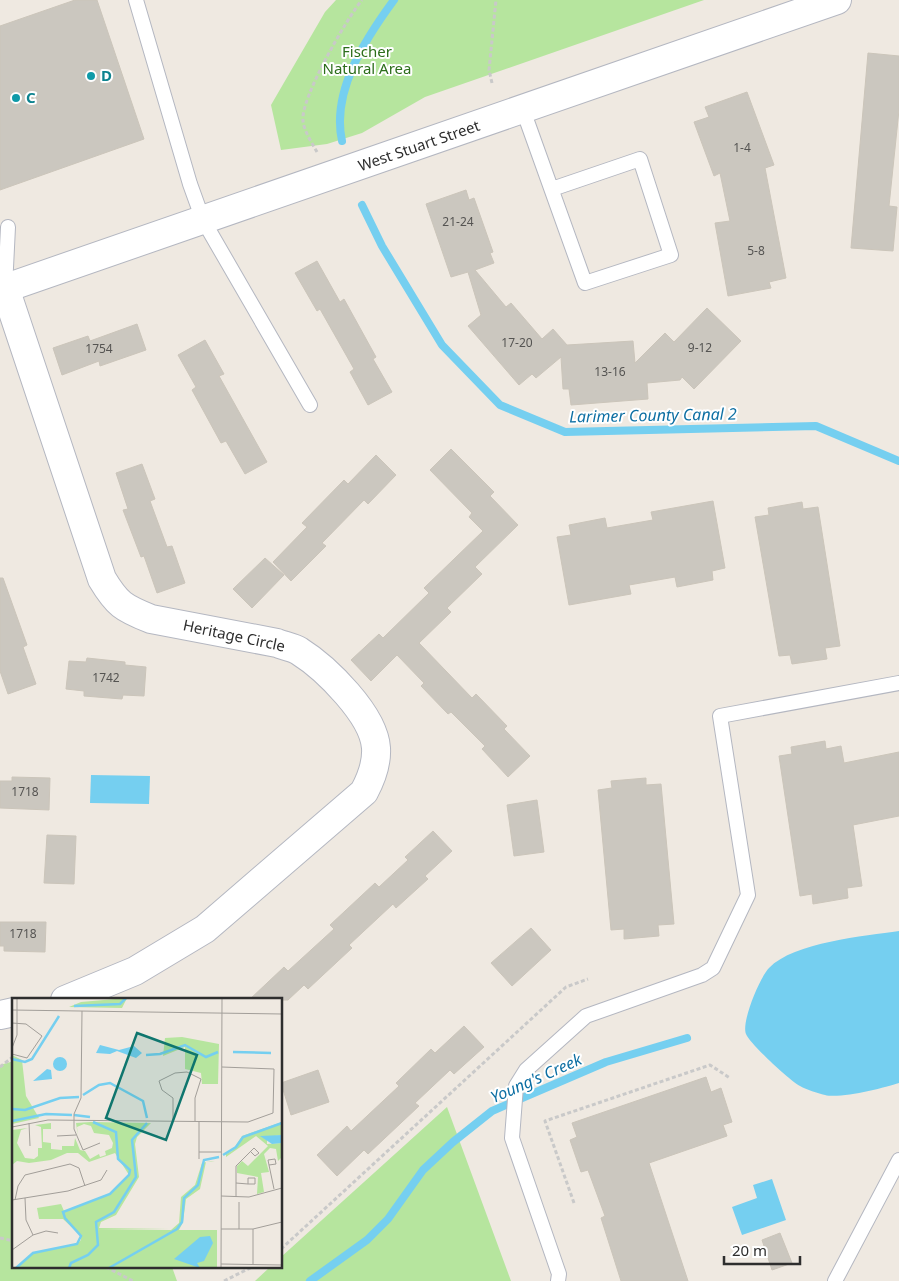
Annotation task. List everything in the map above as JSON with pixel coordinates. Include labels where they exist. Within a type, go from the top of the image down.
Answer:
[{"type":"street","name":"West Stuart Street","points":[[3,289],[837,0]]},
{"type":"street","name":"Heritage Circle","points":[[3,289],[102,579],[115,600],[131,611],[151,620],[277,643],[298,650],[316,664],[354,702],[371,727],[376,748],[374,768],[364,792],[205,929],[178,947],[135,971],[69,998]]},
{"type":"lane","points":[[136,0],[190,184],[203,220],[310,405]]},
{"type":"lane","points":[[523,110],[585,282],[671,255],[640,159],[552,189]]},
{"type":"lane","points":[[3,289],[8,227]]},
{"type":"lane","points":[[558,1281],[558,1274],[512,1138],[516,1086],[526,1070],[586,1016],[702,975],[712,968],[748,895],[720,716],[899,683]]},
{"type":"lane","points":[[835,1281],[899,1160]]},
{"type":"path","points":[[317,152],[303,121],[304,105],[341,32],[362,0]]},
{"type":"path","points":[[492,84],[489,70],[496,0]]},
{"type":"path","points":[[282,1247],[566,987],[588,979]]},
{"type":"path","points":[[0,1067],[12,1058]]},
{"type":"path","points":[[574,1204],[545,1121],[710,1064],[730,1078]]},
{"type":"path","points":[[108,1268],[133,1281]]},
{"type":"path","points":[[224,1281],[250,1268]]},
{"type":"green space","name":"Fischer Natural Area","points":[[336,0],[704,0],[425,97],[362,133],[327,144],[281,150],[271,105],[325,12]]},
{"type":"green space","points":[[12,1062],[12,1268],[172,1268],[177,1281],[0,1281],[0,1065]]},
{"type":"green space","points":[[447,1107],[511,1281],[255,1281],[269,1268],[282,1268],[282,1256]]},
{"type":"water","points":[[91,775],[150,776],[149,804],[90,803]]},
{"type":"water","points":[[899,931],[899,1083],[841,1096],[825,1095],[795,1083],[749,1039],[745,1028],[752,1000],[765,973],[780,959],[812,946]]},
{"type":"water","points":[[772,1179],[786,1220],[742,1235],[732,1207],[757,1198],[753,1185]]},
{"type":"building","points":[[75,0],[97,0],[144,139],[0,190],[0,26]]},
{"type":"building","points":[[868,53],[899,56],[899,110],[889,206],[897,207],[893,251],[851,248]]},
{"type":"building","points":[[747,92],[774,165],[765,168],[786,278],[769,282],[771,288],[728,296],[715,223],[730,221],[720,173],[714,176],[694,122],[709,117],[705,107]]},
{"type":"building","points":[[466,190],[469,200],[474,198],[493,252],[490,253],[494,263],[475,270],[506,307],[511,303],[542,339],[553,329],[567,345],[633,341],[635,363],[665,333],[674,342],[707,308],[741,341],[694,389],[682,377],[680,380],[647,383],[648,399],[571,405],[569,389],[563,389],[561,357],[536,378],[532,374],[519,385],[468,326],[481,315],[468,272],[451,277],[426,204]]},
{"type":"building","points":[[317,261],[340,302],[344,299],[376,357],[373,359],[392,392],[368,405],[350,372],[354,369],[320,309],[317,311],[295,273]]},
{"type":"building","points":[[137,324],[146,350],[100,366],[99,361],[62,375],[53,348],[88,336],[90,341]]},
{"type":"building","points":[[205,340],[224,374],[219,376],[267,462],[245,474],[226,441],[221,443],[192,390],[196,387],[178,355]]},
{"type":"building","points":[[451,449],[494,492],[490,496],[518,525],[475,567],[482,574],[447,608],[451,612],[419,643],[472,698],[476,694],[507,726],[504,729],[530,756],[508,777],[482,749],[485,746],[451,712],[448,714],[421,686],[424,683],[397,655],[371,681],[351,660],[379,634],[383,638],[429,593],[424,588],[483,531],[469,517],[472,513],[430,470]]},
{"type":"building","points":[[376,455],[396,475],[368,504],[364,500],[322,543],[326,546],[291,581],[273,562],[307,527],[302,523],[344,480],[348,484]]},
{"type":"building","points":[[142,464],[155,499],[150,501],[167,547],[172,546],[185,583],[157,593],[144,556],[141,557],[123,510],[128,509],[116,473]]},
{"type":"building","points":[[713,501],[725,568],[712,571],[713,580],[677,587],[675,577],[629,585],[631,594],[569,605],[557,537],[571,535],[569,525],[605,518],[607,528],[653,520],[651,512]]},
{"type":"building","points":[[802,502],[803,509],[818,507],[840,646],[825,648],[827,659],[792,664],[790,655],[779,656],[755,517],[769,515],[768,508]]},
{"type":"building","points":[[265,558],[284,575],[252,608],[233,589]]},
{"type":"building","points":[[0,578],[3,578],[27,645],[23,647],[36,684],[8,694],[0,671]]},
{"type":"building","points":[[87,658],[125,662],[125,665],[146,667],[144,696],[123,695],[122,699],[84,696],[84,691],[66,689],[69,661],[86,662]]},
{"type":"building","points":[[825,741],[826,749],[841,746],[844,763],[899,752],[899,816],[853,825],[862,886],[847,888],[848,898],[813,904],[812,894],[800,896],[779,756],[792,754],[791,747]]},
{"type":"building","points":[[12,777],[50,778],[49,810],[0,808],[0,781],[12,781]]},
{"type":"building","points":[[646,778],[646,785],[661,784],[674,924],[658,925],[659,936],[624,939],[624,929],[611,930],[598,790],[612,788],[611,781]]},
{"type":"building","points":[[537,800],[544,852],[514,856],[507,805]]},
{"type":"building","points":[[433,831],[452,851],[425,876],[428,879],[396,908],[393,904],[349,945],[352,948],[308,989],[304,985],[288,1000],[282,1000],[282,998],[251,998],[284,967],[288,971],[334,929],[330,925],[375,883],[379,887],[408,860],[405,857]]},
{"type":"building","points":[[47,835],[76,836],[74,884],[44,883]]},
{"type":"building","points":[[0,922],[46,922],[45,952],[4,951],[4,946],[0,946]]},
{"type":"building","points":[[531,928],[551,950],[512,986],[491,963]]},
{"type":"building","points":[[464,1026],[484,1047],[454,1074],[450,1070],[415,1103],[419,1106],[368,1154],[364,1150],[337,1176],[317,1155],[347,1126],[351,1131],[399,1086],[396,1083],[431,1049],[435,1053]]},
{"type":"building","points":[[318,1070],[329,1102],[291,1115],[282,1083]]},
{"type":"building","points":[[706,1077],[711,1092],[721,1088],[732,1122],[723,1125],[727,1136],[649,1163],[688,1281],[621,1281],[601,1218],[605,1216],[588,1170],[581,1172],[570,1140],[577,1137],[572,1123]]},
{"type":"building","points":[[780,1233],[792,1263],[772,1270],[762,1240]]},
{"type":"waterway","name":"Larimer County Canal 2","points":[[342,141],[340,122],[346,84],[362,48],[394,0]]},
{"type":"waterway","name":"Larimer County Canal 2","points":[[362,205],[382,246],[442,345],[500,405],[565,432],[816,426],[899,461]]},
{"type":"waterway","name":"Young's Creek","points":[[310,1281],[367,1240],[388,1219],[423,1170],[453,1142],[492,1111],[606,1062],[687,1038]]},
{"type":"place","name":"D","points":[[91,76]]},
{"type":"place","name":"C","points":[[16,98]]}]
